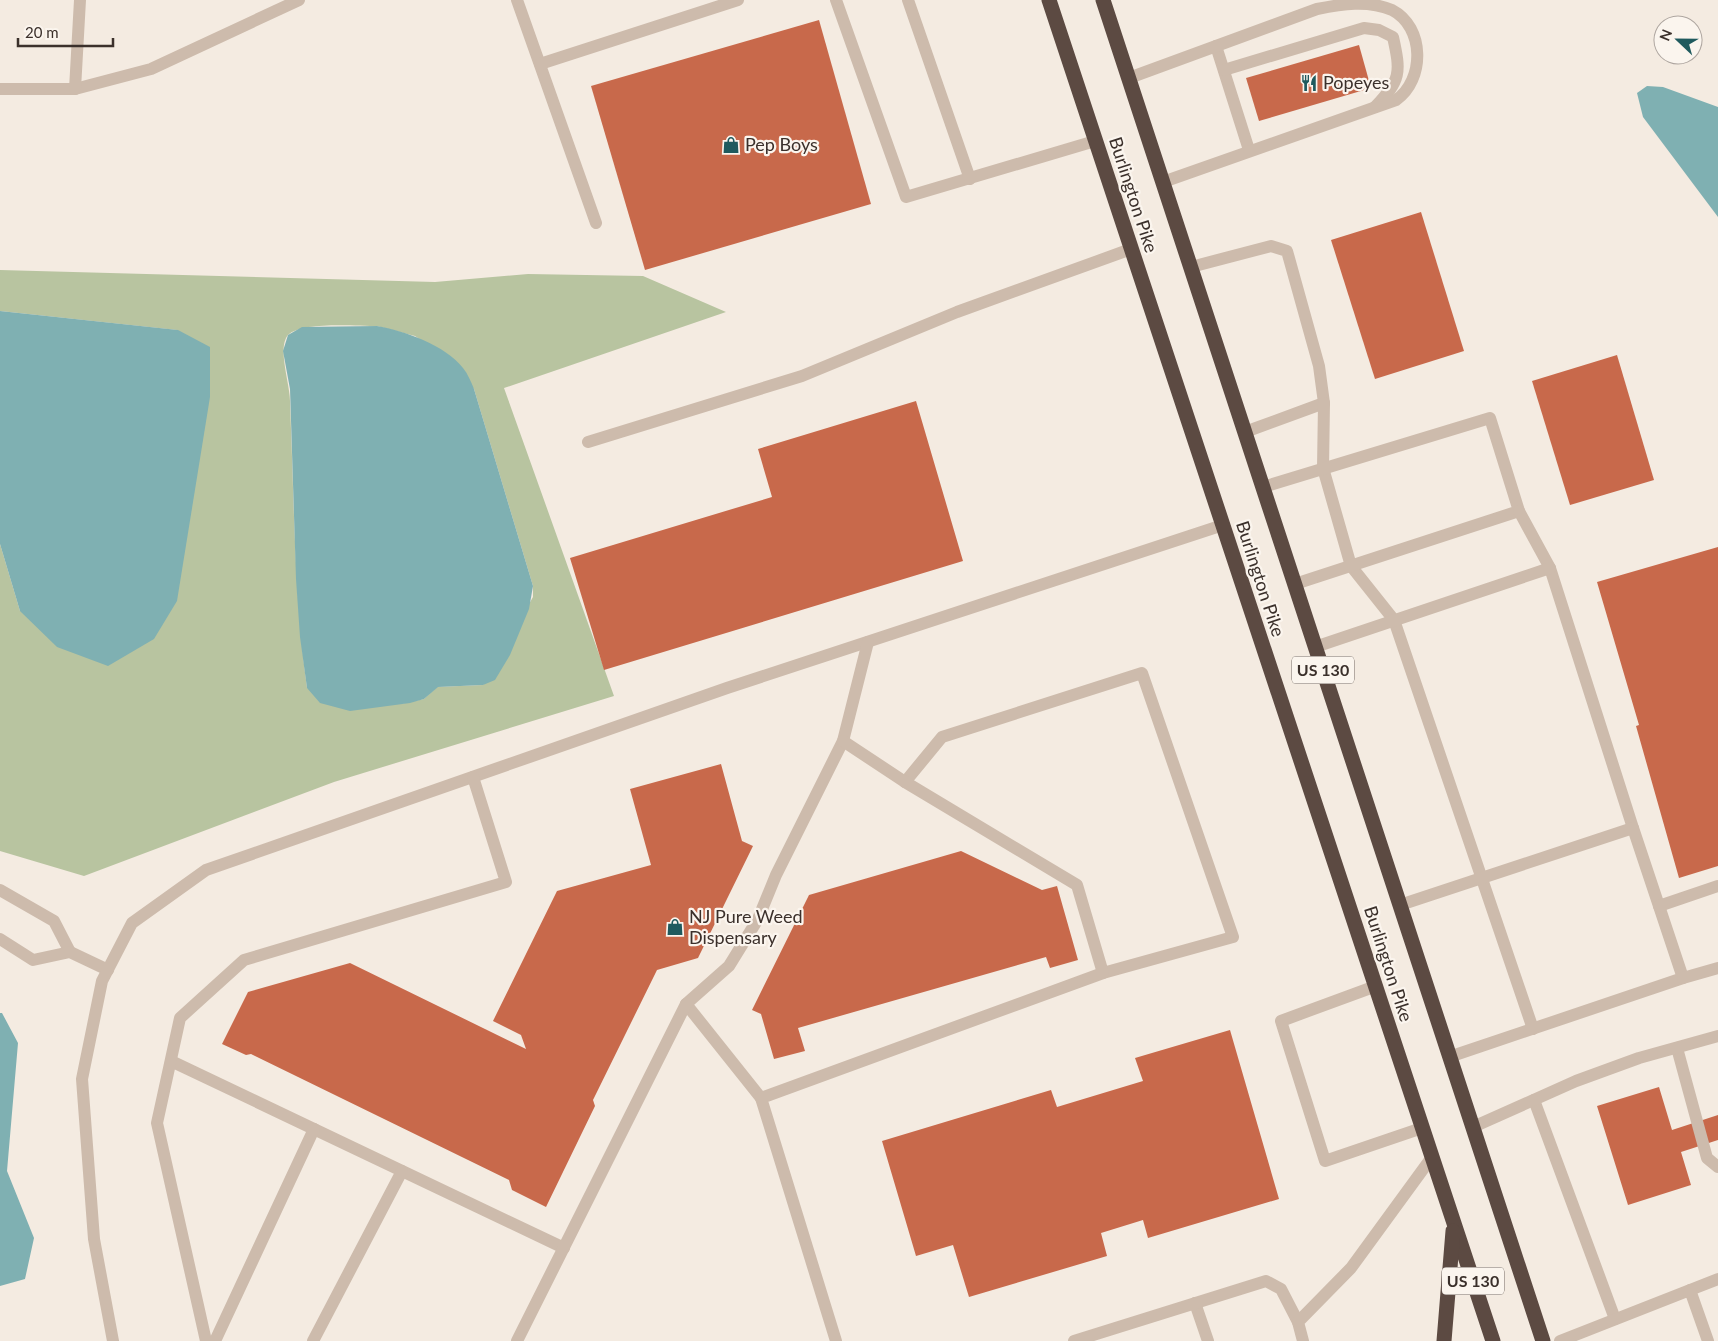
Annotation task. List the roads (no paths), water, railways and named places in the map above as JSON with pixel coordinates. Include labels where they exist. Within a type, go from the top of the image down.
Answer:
[{"type":"highway","name":"Burlington Pike","points":[[1049,0],[1493,1341]]},
{"type":"highway","name":"Burlington Pike","points":[[1103,0],[1543,1341]]},
{"type":"highway","points":[[1444,1341],[1454,1222]]},
{"type":"lane","points":[[75,89],[80,0]]},
{"type":"lane","points":[[0,89],[75,89],[151,69],[299,0]]},
{"type":"lane","points":[[517,0],[596,223]]},
{"type":"lane","points":[[540,64],[738,0]]},
{"type":"lane","points":[[836,0],[906,198],[1095,141]]},
{"type":"lane","points":[[908,0],[970,178]]},
{"type":"lane","points":[[1129,78],[1317,9],[1349,2],[1374,3],[1393,10],[1407,21],[1418,47],[1416,70],[1407,93],[1396,100],[1249,150],[1163,182]]},
{"type":"lane","points":[[1224,70],[1364,28],[1379,30],[1393,38],[1399,66],[1391,91],[1374,109]]},
{"type":"lane","points":[[1216,46],[1249,150]]},
{"type":"lane","points":[[1191,268],[1271,246],[1287,251],[1319,366],[1324,404],[1323,468],[1351,566],[1394,620],[1533,1029]]},
{"type":"lane","points":[[588,442],[802,376],[956,312],[1131,248]]},
{"type":"lane","points":[[1245,432],[1324,404]]},
{"type":"lane","points":[[1263,487],[1490,418],[1519,511],[1550,568],[1683,978]]},
{"type":"lane","points":[[1295,584],[1519,511]]},
{"type":"lane","points":[[113,1341],[94,1239],[82,1079],[102,980],[132,923],[206,870],[868,642],[1223,525]]},
{"type":"lane","points":[[1315,647],[1550,568]]},
{"type":"lane","points":[[518,1341],[686,1004],[729,966],[758,919],[776,875],[843,741],[868,642]]},
{"type":"lane","points":[[761,1098],[1103,974],[1233,937],[1142,673],[942,737],[905,782]]},
{"type":"lane","points":[[843,741],[905,782],[1076,885],[1103,974]]},
{"type":"lane","points":[[206,1341],[157,1123],[180,1018],[244,960],[506,882],[473,777]]},
{"type":"lane","points":[[1400,906],[1633,828]]},
{"type":"lane","points":[[1659,906],[1718,886]]},
{"type":"lane","points":[[0,890],[54,921],[70,952],[108,970]]},
{"type":"lane","points":[[0,939],[33,960],[70,952]]},
{"type":"lane","points":[[1450,1057],[1683,978],[1718,968]]},
{"type":"lane","points":[[1376,986],[1281,1021],[1325,1161],[1422,1128]]},
{"type":"lane","points":[[686,1004],[761,1098],[836,1341]]},
{"type":"lane","points":[[1473,1127],[1534,1100],[1639,1058],[1718,1036]]},
{"type":"lane","points":[[1677,1048],[1707,1158],[1718,1167]]},
{"type":"lane","points":[[171,1061],[564,1248]]},
{"type":"lane","points":[[1534,1100],[1615,1319]]},
{"type":"lane","points":[[215,1341],[314,1129]]},
{"type":"lane","points":[[1298,1322],[1351,1268],[1432,1157]]},
{"type":"lane","points":[[313,1341],[402,1171]]},
{"type":"lane","points":[[1560,1341],[1718,1279]]},
{"type":"lane","points":[[1074,1341],[1266,1281],[1281,1289],[1298,1322],[1303,1341]]},
{"type":"lane","points":[[1690,1290],[1708,1341]]},
{"type":"lane","points":[[1195,1303],[1208,1341]]},
{"type":"water","points":[[1647,86],[1663,87],[1718,107],[1718,217],[1643,117],[1637,93]]},
{"type":"water","points":[[0,311],[178,330],[210,347],[210,397],[177,601],[154,639],[108,666],[57,647],[20,611],[0,544]]},
{"type":"water","points":[[377,326],[400,331],[424,340],[446,352],[466,373],[474,389],[533,586],[529,609],[510,655],[495,680],[483,685],[438,687],[424,699],[410,703],[350,711],[320,703],[307,688],[300,637],[296,579],[290,389],[283,351],[288,335],[302,327]]},
{"type":"water","points":[[0,1013],[2,1013],[18,1043],[7,1171],[34,1238],[25,1279],[0,1286]]},
{"type":"place","name":"Popeyes","points":[[1309,83]]},
{"type":"place","name":"Pep Boys","points":[[731,145]]},
{"type":"place","name":"NJ Pure Weed Dispensary","points":[[675,927]]}]
